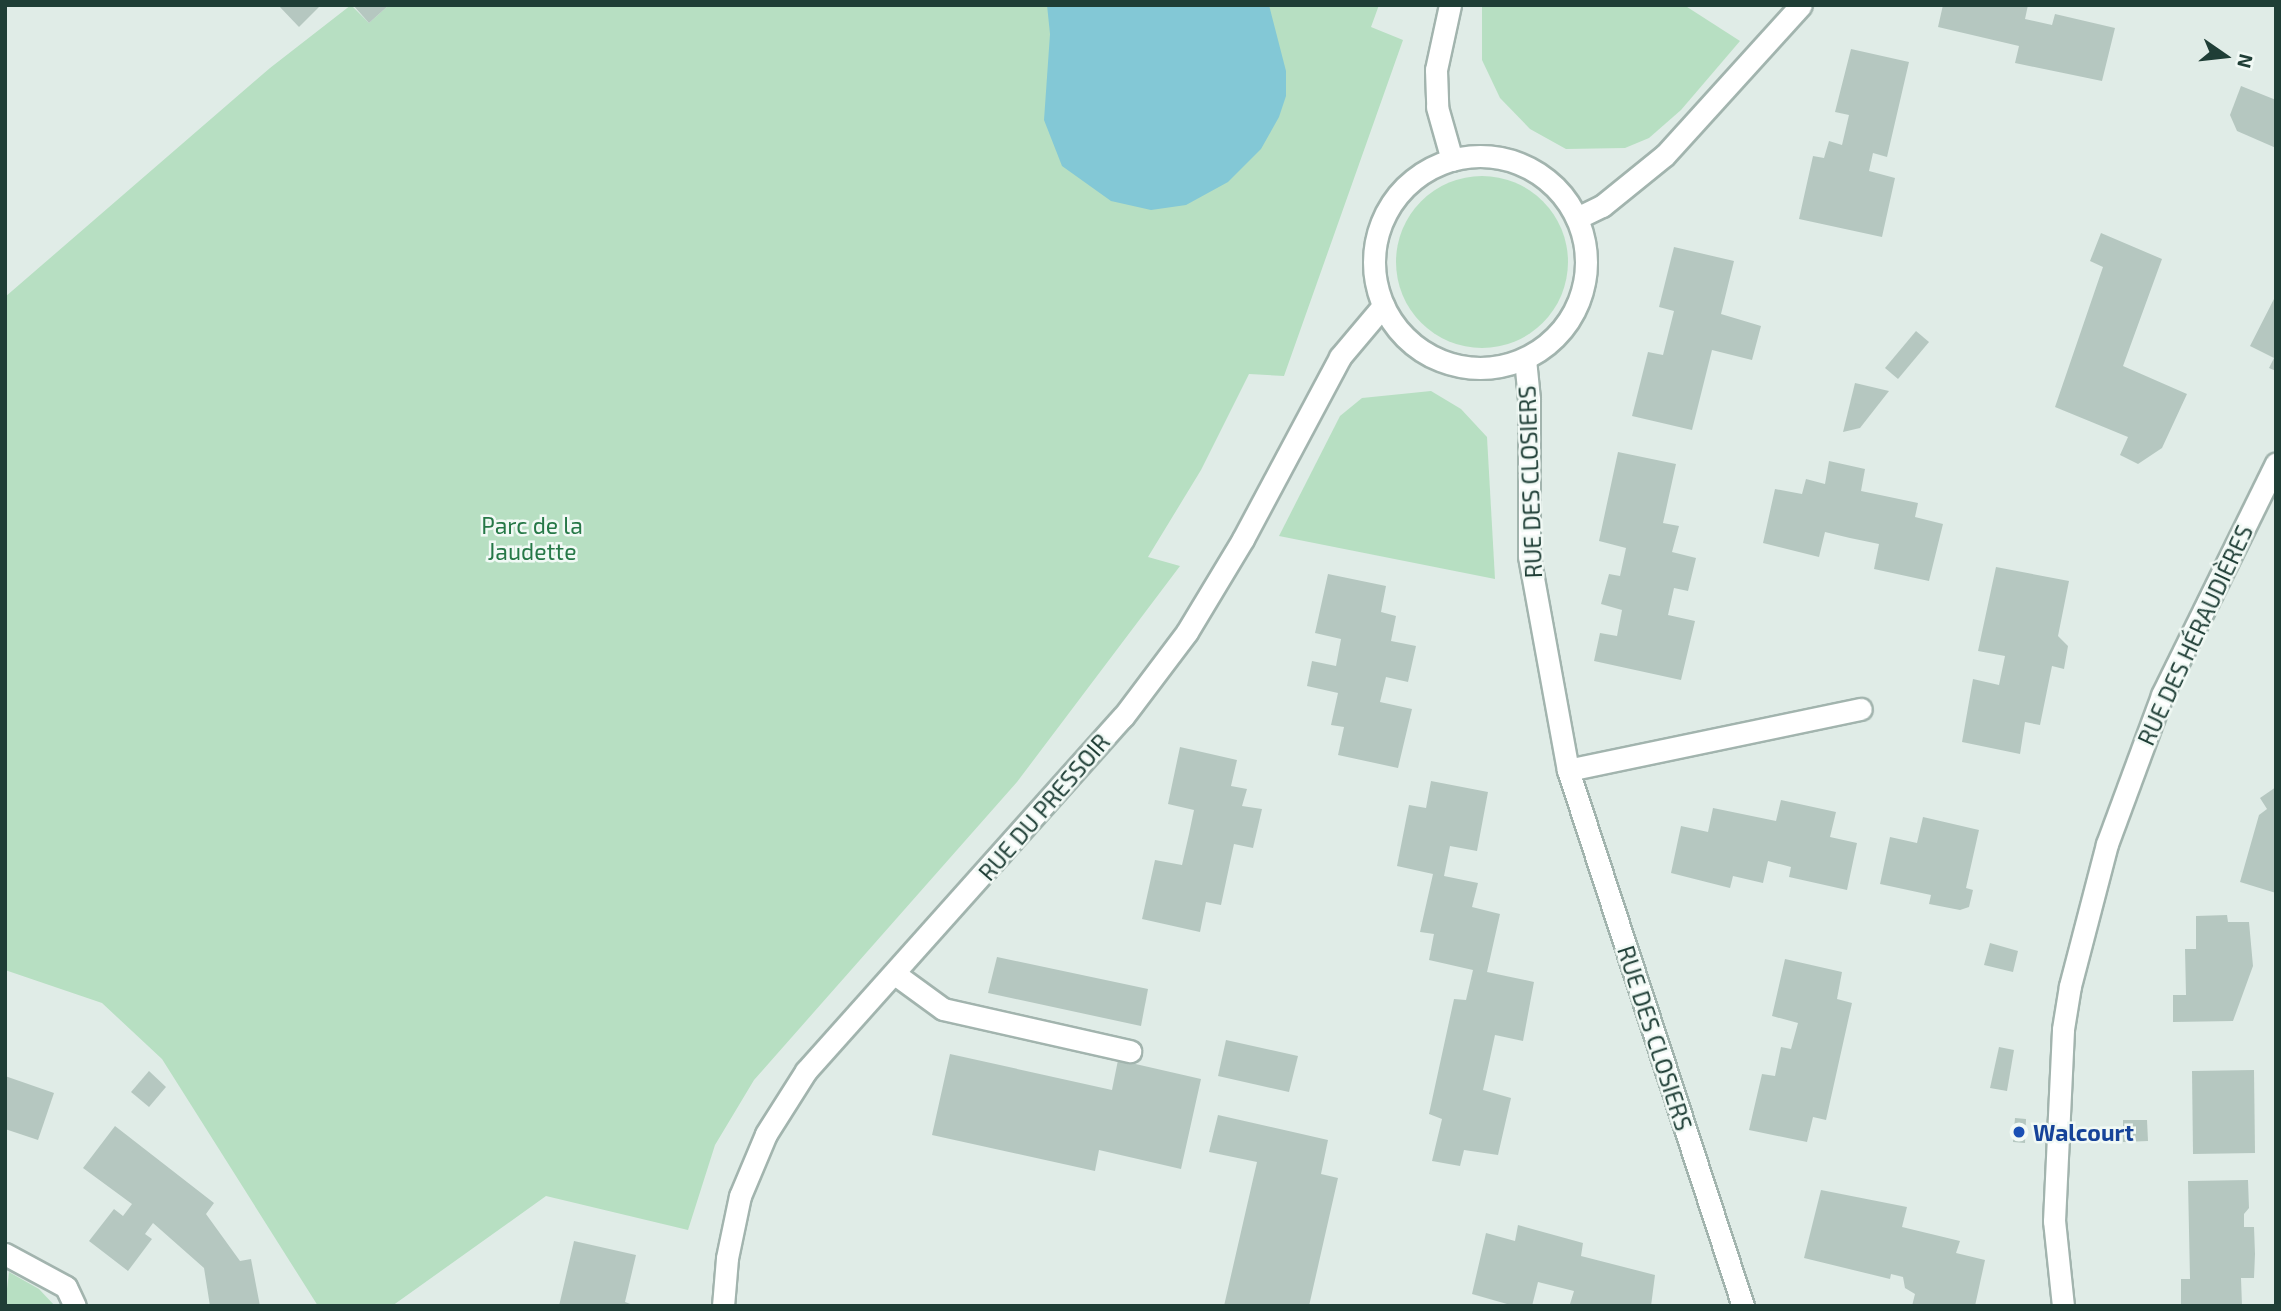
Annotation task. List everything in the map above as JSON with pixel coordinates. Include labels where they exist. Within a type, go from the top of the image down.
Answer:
[{"type":"street","points":[[1450,5],[1436,70],[1437,107],[1452,159]]},
{"type":"street","points":[[1577,218],[1602,206],[1665,155],[1801,5]]},
{"type":"street","points":[[1493,157],[1532,169],[1559,190],[1577,218],[1586,258],[1580,300],[1552,341],[1525,359],[1475,369],[1442,362],[1413,346],[1383,306],[1374,258],[1388,210],[1422,173],[1452,159],[1493,157]]},
{"type":"street","name":"RUE DU PRESSOIR","points":[[723,1306],[727,1258],[740,1196],[766,1134],[806,1071],[1122,717],[1187,632],[1244,539],[1340,358],[1383,306]]},
{"type":"street","name":"RUE DES CLOSIERS","points":[[1525,359],[1529,398],[1529,556],[1568,771],[1743,1306]]},
{"type":"street","name":"RUE DES HÉRAUDIÈRES","points":[[2063,1306],[2054,1221],[2063,1029],[2106,844],[2162,695],[2276,463]]},
{"type":"street","points":[[1568,771],[1861,709]]},
{"type":"street","points":[[895,974],[943,1009],[1130,1051]]},
{"type":"street","points":[[5,1254],[66,1287],[75,1306]]},
{"type":"green space","name":"Parc de la Jaudette","points":[[351,5],[369,23],[389,5],[1379,5],[1371,27],[1403,40],[1284,376],[1249,374],[1201,470],[1148,557],[1180,566],[1017,782],[754,1080],[715,1145],[688,1230],[546,1196],[392,1306],[318,1306],[162,1059],[102,1003],[5,970],[5,297],[270,68]]},
{"type":"green space","points":[[1482,5],[1684,5],[1740,41],[1681,110],[1649,138],[1625,148],[1566,149],[1530,129],[1500,98],[1482,60]]},
{"type":"green space","points":[[1482,176],[1515,183],[1543,201],[1561,229],[1568,262],[1561,295],[1543,323],[1515,341],[1482,348],[1449,341],[1421,323],[1403,295],[1396,262],[1403,229],[1421,201],[1449,183]]},
{"type":"green space","points":[[1431,391],[1461,409],[1487,437],[1495,579],[1279,536],[1340,416],[1362,398]]},
{"type":"green space","points":[[9,1272],[39,1289],[55,1306],[5,1306]]},
{"type":"water","points":[[1047,5],[1269,5],[1286,71],[1286,96],[1279,117],[1261,149],[1228,182],[1186,205],[1151,210],[1111,201],[1062,166],[1044,120],[1050,34]]},
{"type":"building","points":[[278,5],[321,5],[299,27]]},
{"type":"building","points":[[353,5],[389,5],[369,23]]},
{"type":"building","points":[[1943,5],[2028,5],[2025,19],[2052,25],[2055,14],[2115,28],[2102,81],[2015,63],[2019,46],[1938,27]]},
{"type":"building","points":[[1851,49],[1909,62],[1887,157],[1873,153],[1869,171],[1895,178],[1882,237],[1799,219],[1813,156],[1824,158],[1829,141],[1842,145],[1849,115],[1835,112]]},
{"type":"building","points":[[2241,86],[2276,100],[2276,148],[2237,131],[2230,115]]},
{"type":"building","points":[[2101,233],[2162,259],[2123,366],[2187,394],[2162,448],[2138,464],[2120,455],[2128,437],[2055,407],[2103,267],[2090,261]]},
{"type":"building","points":[[1674,247],[1734,261],[1721,314],[1761,326],[1752,360],[1712,350],[1692,430],[1632,416],[1648,352],[1663,355],[1674,311],[1659,307]]},
{"type":"building","points":[[2276,295],[2276,371],[2269,368],[2274,358],[2250,346]]},
{"type":"building","points":[[1916,331],[1929,342],[1898,379],[1885,368]]},
{"type":"building","points":[[1855,383],[1889,391],[1860,428],[1843,432]]},
{"type":"building","points":[[1618,452],[1676,464],[1663,523],[1679,526],[1672,552],[1696,558],[1688,591],[1674,588],[1668,615],[1695,621],[1681,680],[1594,661],[1600,633],[1617,636],[1622,610],[1601,604],[1609,574],[1620,576],[1626,548],[1599,541]]},
{"type":"building","points":[[1829,461],[1865,469],[1861,491],[1918,503],[1915,517],[1943,524],[1929,581],[1874,569],[1879,544],[1825,532],[1819,557],[1763,543],[1775,489],[1802,494],[1806,479],[1825,484]]},
{"type":"building","points":[[1996,567],[2069,581],[2058,636],[2068,646],[2064,669],[2052,666],[2040,725],[2025,722],[2020,754],[1962,742],[1973,679],[1999,685],[2005,656],[1978,651]]},
{"type":"building","points":[[1328,574],[1386,586],[1381,612],[1396,616],[1391,641],[1416,646],[1408,682],[1386,677],[1380,702],[1412,709],[1398,768],[1338,755],[1344,727],[1331,725],[1338,693],[1307,686],[1312,661],[1336,666],[1341,639],[1315,633]]},
{"type":"building","points":[[1180,747],[1237,760],[1231,786],[1247,789],[1242,806],[1262,809],[1253,848],[1234,844],[1221,905],[1206,902],[1200,932],[1142,919],[1155,860],[1182,865],[1189,834],[1194,810],[1168,804]]},
{"type":"building","points":[[1431,781],[1488,792],[1477,851],[1450,846],[1444,876],[1478,883],[1472,907],[1500,914],[1487,972],[1534,982],[1523,1041],[1495,1035],[1483,1090],[1511,1098],[1498,1155],[1464,1150],[1460,1166],[1432,1161],[1442,1119],[1429,1114],[1454,999],[1466,1000],[1473,970],[1429,960],[1434,934],[1420,932],[1433,874],[1397,866],[1409,805],[1426,808]]},
{"type":"building","points":[[2276,787],[2276,893],[2240,882],[2259,815],[2267,809],[2260,798]]},
{"type":"building","points":[[1781,800],[1836,812],[1830,837],[1857,843],[1847,890],[1789,877],[1791,867],[1768,861],[1763,883],[1733,876],[1730,888],[1671,873],[1681,826],[1708,832],[1713,808],[1776,821]]},
{"type":"building","points":[[1923,817],[1979,830],[1966,888],[1973,890],[1969,907],[1960,910],[1929,904],[1931,895],[1880,884],[1890,837],[1917,843]]},
{"type":"building","points":[[2227,915],[2228,922],[2249,922],[2253,966],[2233,1021],[2173,1022],[2173,995],[2186,995],[2185,949],[2196,949],[2196,916]]},
{"type":"building","points":[[1990,943],[2018,951],[2013,972],[1984,965]]},
{"type":"building","points":[[997,957],[1148,989],[1141,1026],[988,993]]},
{"type":"building","points":[[1785,959],[1842,972],[1837,999],[1852,1003],[1826,1120],[1813,1117],[1807,1142],[1749,1130],[1762,1074],[1775,1076],[1781,1047],[1791,1049],[1798,1023],[1772,1016]]},
{"type":"building","points":[[1226,1040],[1298,1056],[1289,1092],[1218,1076]]},
{"type":"building","points":[[1999,1047],[2014,1050],[2007,1091],[1990,1088]]},
{"type":"building","points":[[950,1054],[1112,1090],[1118,1060],[1201,1079],[1181,1169],[1099,1150],[1095,1171],[932,1135]]},
{"type":"building","points":[[2254,1070],[2255,1153],[2193,1154],[2192,1071]]},
{"type":"building","points":[[149,1071],[166,1087],[149,1107],[131,1092]]},
{"type":"building","points":[[5,1076],[54,1093],[38,1140],[5,1129]]},
{"type":"building","points":[[1218,1115],[1328,1140],[1321,1174],[1338,1178],[1309,1306],[1224,1306],[1257,1162],[1209,1152]]},
{"type":"building","points":[[2015,1118],[2026,1119],[2025,1143],[2013,1142]]},
{"type":"building","points":[[2123,1120],[2147,1120],[2148,1141],[2123,1142]]},
{"type":"building","points":[[115,1126],[214,1203],[206,1214],[240,1261],[251,1259],[260,1306],[210,1306],[204,1268],[153,1223],[145,1234],[152,1239],[128,1271],[89,1241],[114,1209],[123,1216],[132,1204],[83,1168]]},
{"type":"building","points":[[2248,1180],[2249,1208],[2244,1214],[2244,1227],[2254,1227],[2254,1278],[2241,1278],[2242,1306],[2181,1306],[2181,1279],[2190,1279],[2188,1181]]},
{"type":"building","points":[[1821,1190],[1907,1207],[1902,1227],[1960,1241],[1956,1253],[1985,1260],[1975,1306],[1912,1306],[1915,1294],[1905,1288],[1903,1277],[1891,1274],[1890,1279],[1804,1258]]},
{"type":"building","points":[[1518,1225],[1583,1243],[1581,1256],[1655,1275],[1651,1306],[1577,1306],[1570,1304],[1574,1291],[1538,1282],[1532,1306],[1514,1306],[1472,1294],[1486,1233],[1515,1241]]},
{"type":"building","points":[[574,1241],[636,1255],[625,1302],[636,1306],[559,1306]]},
{"type":"place","name":"Walcourt","points":[[2019,1132]]}]
